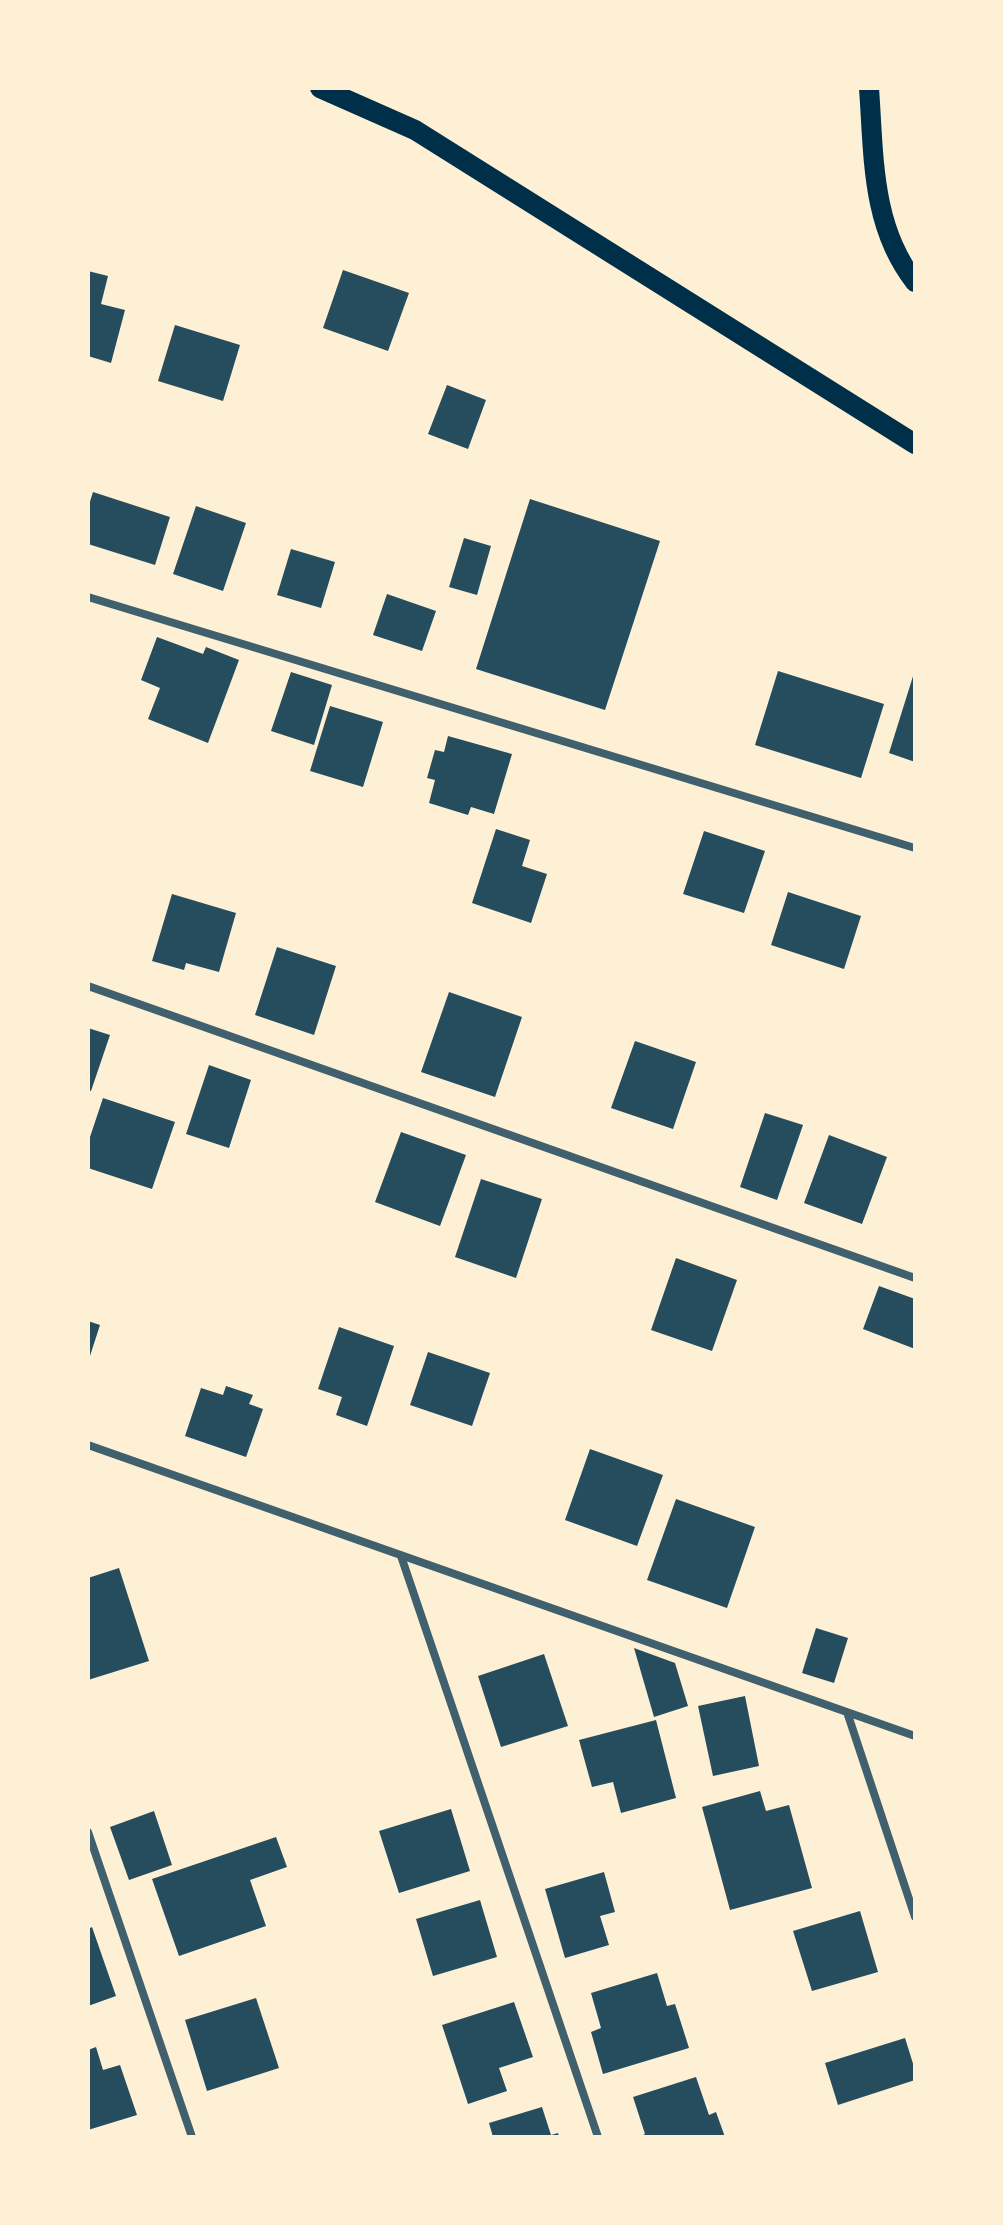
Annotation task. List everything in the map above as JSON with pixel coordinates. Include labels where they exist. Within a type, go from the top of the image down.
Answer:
[{"type":"main road","points":[[320,88],[415,130],[915,444]]},
{"type":"main road","points":[[869,88],[877,199],[899,262],[915,282]]},
{"type":"street","points":[[88,597],[915,848]]},
{"type":"street","points":[[88,986],[915,1278]]},
{"type":"street","points":[[88,1445],[915,1736]]},
{"type":"street","points":[[401,1556],[598,2137]]},
{"type":"street","points":[[847,1712],[915,1917]]},
{"type":"street","points":[[88,1832],[192,2137]]},
{"type":"building","points":[[343,270],[409,293],[388,351],[323,328]]},
{"type":"building","points":[[88,271],[108,276],[101,304],[125,310],[111,363],[88,356]]},
{"type":"building","points":[[175,325],[240,345],[223,401],[158,381]]},
{"type":"building","points":[[447,385],[486,400],[468,449],[428,434]]},
{"type":"building","points":[[93,492],[170,517],[155,565],[88,544],[88,508]]},
{"type":"building","points":[[530,499],[660,541],[605,710],[476,669]]},
{"type":"building","points":[[196,506],[246,523],[223,591],[173,574]]},
{"type":"building","points":[[464,538],[491,546],[477,595],[449,587]]},
{"type":"building","points":[[291,549],[335,562],[321,608],[277,595]]},
{"type":"building","points":[[387,594],[436,611],[422,651],[373,635]]},
{"type":"building","points":[[157,637],[203,654],[206,647],[239,660],[208,743],[148,719],[160,688],[141,680]]},
{"type":"building","points":[[778,671],[884,704],[861,778],[755,745]]},
{"type":"building","points":[[291,672],[332,685],[314,745],[271,731]]},
{"type":"building","points":[[915,673],[915,762],[889,753]]},
{"type":"building","points":[[330,706],[383,722],[363,787],[310,771]]},
{"type":"building","points":[[448,736],[512,754],[494,814],[471,807],[468,815],[429,803],[435,780],[427,778],[435,750],[444,752]]},
{"type":"building","points":[[496,829],[530,840],[522,866],[547,874],[531,923],[472,903]]},
{"type":"building","points":[[704,831],[765,851],[744,913],[683,894]]},
{"type":"building","points":[[788,892],[861,916],[844,969],[771,945]]},
{"type":"building","points":[[172,894],[236,913],[219,972],[186,963],[184,970],[152,961]]},
{"type":"building","points":[[277,947],[336,966],[314,1035],[255,1015]]},
{"type":"building","points":[[449,992],[522,1017],[495,1097],[421,1072]]},
{"type":"building","points":[[88,1028],[110,1035],[91,1091],[88,1090]]},
{"type":"building","points":[[635,1041],[696,1062],[673,1129],[611,1108]]},
{"type":"building","points":[[209,1065],[251,1080],[229,1148],[186,1134]]},
{"type":"building","points":[[103,1098],[175,1122],[152,1189],[88,1168],[88,1143]]},
{"type":"building","points":[[765,1113],[803,1125],[777,1200],[740,1187]]},
{"type":"building","points":[[401,1132],[466,1155],[440,1226],[375,1202]]},
{"type":"building","points":[[829,1135],[887,1157],[862,1224],[804,1203]]},
{"type":"building","points":[[481,1179],[542,1199],[516,1278],[455,1257]]},
{"type":"building","points":[[676,1258],[737,1280],[712,1351],[651,1330]]},
{"type":"building","points":[[879,1286],[915,1299],[915,1349],[863,1329]]},
{"type":"building","points":[[88,1321],[100,1325],[89,1359],[88,1359]]},
{"type":"building","points":[[339,1327],[394,1346],[367,1426],[336,1415],[342,1397],[318,1389]]},
{"type":"building","points":[[428,1352],[490,1373],[472,1426],[410,1405]]},
{"type":"building","points":[[226,1386],[253,1395],[249,1404],[263,1409],[246,1457],[185,1436],[201,1388],[223,1395]]},
{"type":"building","points":[[590,1449],[663,1475],[637,1546],[565,1520]]},
{"type":"building","points":[[676,1499],[755,1527],[727,1608],[647,1580]]},
{"type":"building","points":[[119,1568],[149,1661],[88,1680],[88,1578]]},
{"type":"building","points":[[816,1628],[848,1638],[834,1683],[802,1673]]},
{"type":"building","points":[[634,1648],[675,1663],[688,1706],[654,1717]]},
{"type":"building","points":[[544,1654],[568,1726],[501,1747],[478,1676]]},
{"type":"building","points":[[745,1696],[759,1766],[713,1776],[698,1706]]},
{"type":"building","points":[[656,1720],[676,1798],[621,1813],[613,1782],[592,1787],[579,1740]]},
{"type":"building","points":[[760,1791],[766,1811],[789,1805],[812,1888],[730,1910],[702,1807]]},
{"type":"building","points":[[451,1809],[470,1871],[399,1893],[379,1831]]},
{"type":"building","points":[[154,1811],[172,1865],[129,1880],[110,1827]]},
{"type":"building","points":[[276,1837],[287,1867],[250,1880],[266,1926],[179,1956],[152,1879]]},
{"type":"building","points":[[604,1872],[615,1912],[600,1916],[609,1945],[565,1958],[545,1889]]},
{"type":"building","points":[[480,1900],[497,1957],[433,1976],[416,1919]]},
{"type":"building","points":[[860,1911],[878,1972],[812,1991],[793,1931]]},
{"type":"building","points":[[92,1927],[116,1996],[88,2006],[88,1929]]},
{"type":"building","points":[[657,1973],[667,2006],[675,2004],[689,2048],[603,2074],[591,2032],[601,2028],[591,1993]]},
{"type":"building","points":[[256,1998],[279,2068],[207,2091],[185,2020]]},
{"type":"building","points":[[514,2002],[533,2057],[499,2068],[507,2091],[468,2104],[442,2025]]},
{"type":"building","points":[[905,2038],[915,2080],[838,2105],[825,2063]]},
{"type":"building","points":[[96,2047],[103,2070],[120,2065],[137,2115],[88,2130],[88,2050]]},
{"type":"building","points":[[696,2077],[709,2115],[716,2112],[725,2137],[639,2137],[645,2134],[633,2097]]},
{"type":"building","points":[[542,2107],[551,2135],[558,2133],[559,2137],[493,2137],[489,2123]]}]
